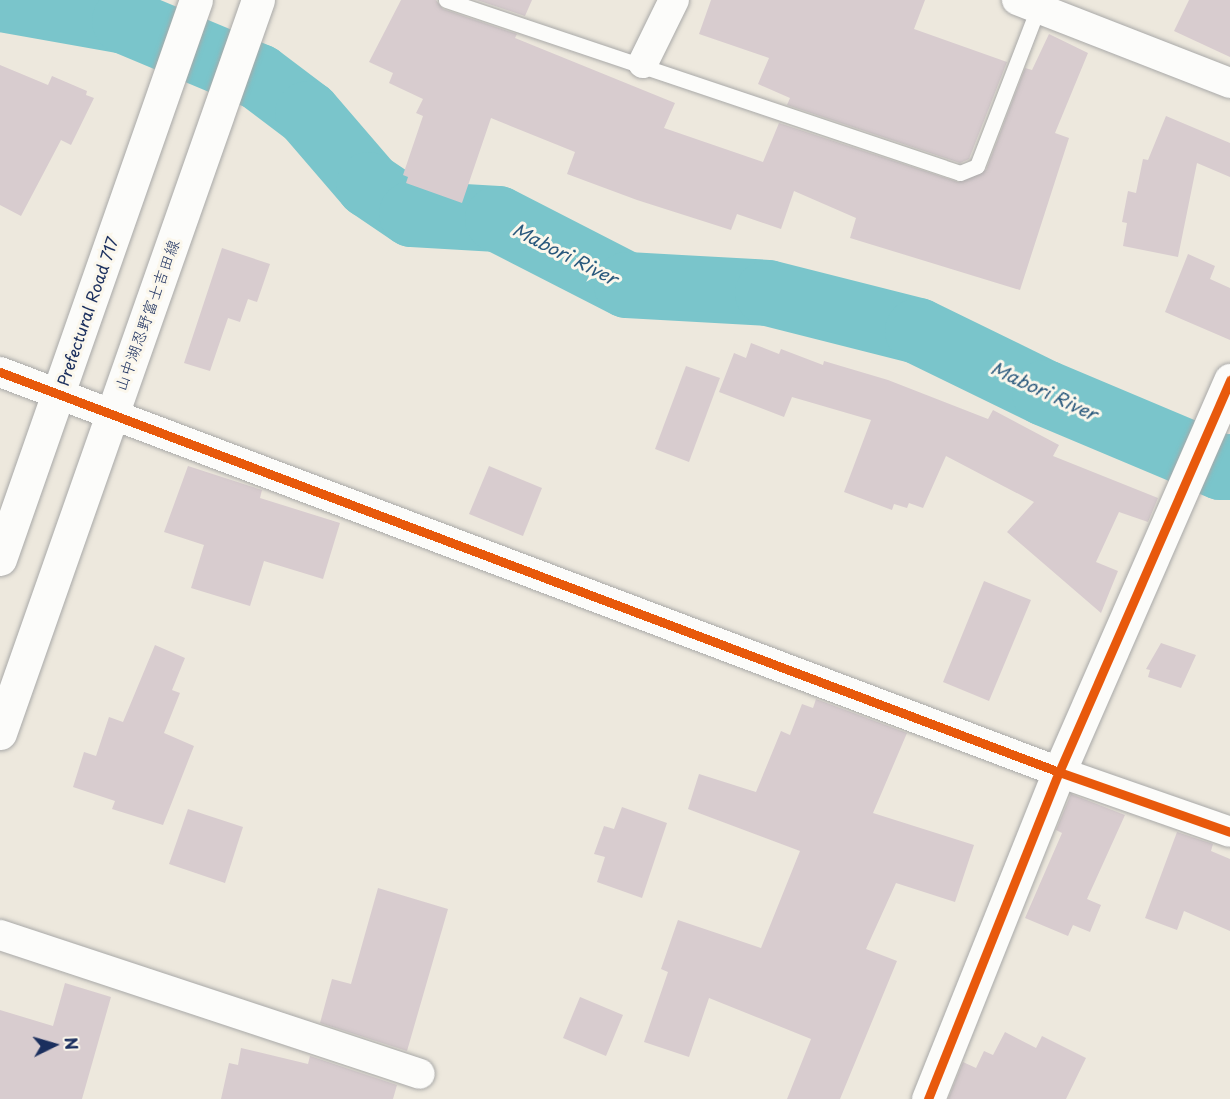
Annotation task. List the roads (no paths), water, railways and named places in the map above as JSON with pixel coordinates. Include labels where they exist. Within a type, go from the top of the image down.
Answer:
[{"type":"main road","name":"山中湖忍野富士吉田線","points":[[0,733],[258,0]]},
{"type":"main road","name":"Prefectural Road 717","points":[[0,559],[195,1]]},
{"type":"main road","points":[[928,1099],[1059,772],[1230,380]]},
{"type":"street","points":[[643,63],[674,0]]},
{"type":"street","points":[[1027,4],[1230,83]]},
{"type":"street","points":[[0,372],[1059,772],[1230,832]]},
{"type":"street","points":[[0,935],[420,1074]]},
{"type":"lane","points":[[446,0],[643,63],[960,173],[977,166],[1027,4]]},
{"type":"waterway","name":"Mabori River","points":[[7,0],[125,21],[259,77],[308,114],[369,185],[412,214],[498,219],[627,285],[768,293],[918,331],[1045,393],[1221,467],[1230,467]]}]
